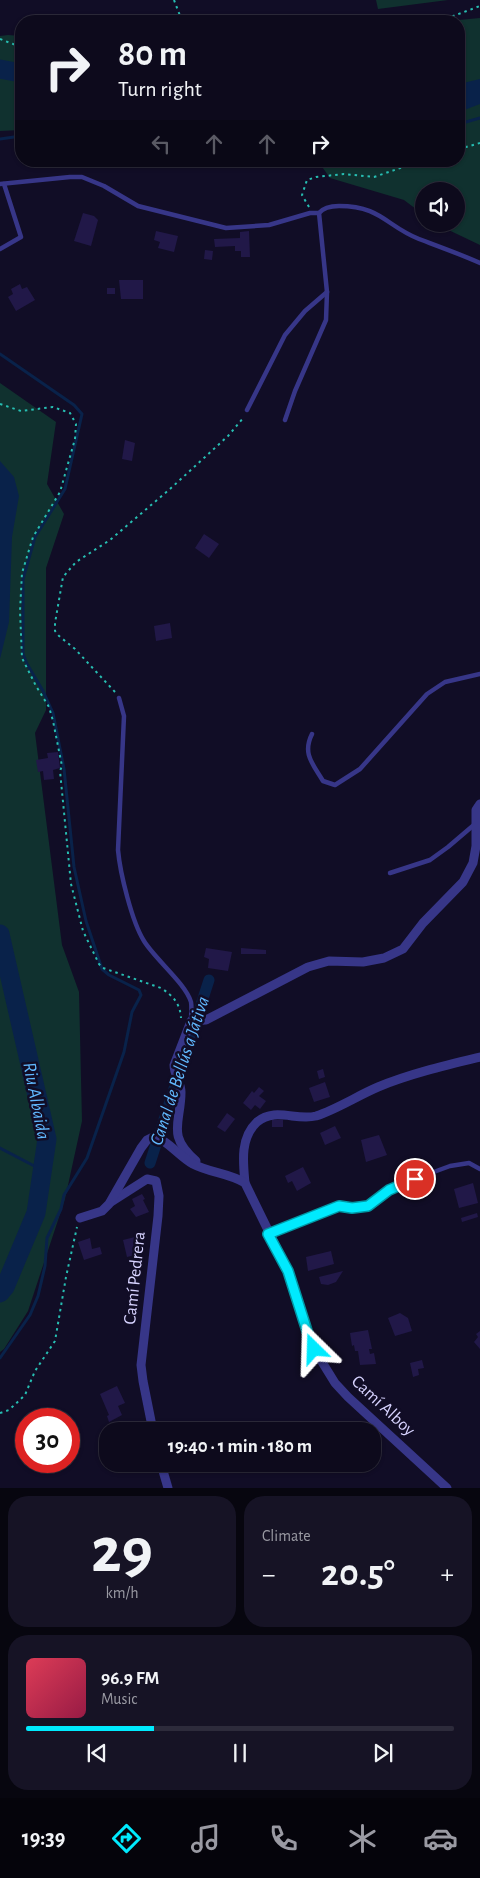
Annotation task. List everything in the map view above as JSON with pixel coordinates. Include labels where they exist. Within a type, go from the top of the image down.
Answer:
[{"type":"street","points":[[206,1169],[190,1156],[181,1143],[177,1132],[181,1093],[174,1066],[191,1021],[206,1020],[308,968],[329,961],[363,962],[384,958],[403,949],[434,911],[463,882],[473,863],[476,846],[476,810],[480,804]]},
{"type":"street","name":"Camí Alboy","points":[[447,1488],[348,1398],[335,1383],[314,1349],[288,1271],[268,1234],[245,1183],[242,1156],[252,1128],[263,1118],[278,1114],[300,1117],[317,1115],[380,1086],[480,1057]]},
{"type":"street","points":[[80,1218],[102,1211],[109,1204],[140,1148],[147,1140],[155,1136],[186,1160],[206,1169],[235,1177],[245,1183]]},
{"type":"street","name":"Camí Pedrera","points":[[109,1204],[147,1179],[156,1181],[158,1186],[158,1216],[141,1365],[151,1422]]},
{"type":"street","points":[[163,1472],[168,1488]]},
{"type":"lane","points":[[0,249],[21,237],[2,184],[82,177],[104,186],[138,206],[226,228],[269,225],[310,213],[319,214]]},
{"type":"lane","points":[[285,420],[295,392],[325,325],[327,292],[319,214],[322,210],[330,206],[365,208],[378,214],[406,233],[455,251],[480,263]]},
{"type":"lane","points":[[248,410],[286,335],[305,311],[327,292]]},
{"type":"lane","points":[[312,734],[307,745],[309,757],[323,782],[335,785],[360,769],[427,694],[446,682],[480,674]]},
{"type":"lane","points":[[119,698],[124,716],[118,850],[119,866],[144,940],[185,990],[192,1010],[191,1021]]},
{"type":"lane","points":[[390,873],[430,860],[475,824]]},
{"type":"lane","points":[[268,1234],[339,1206],[352,1208],[368,1206],[393,1187],[450,1166],[469,1163],[480,1168]]},
{"type":"path","points":[[174,0],[180,15]]},
{"type":"path","points":[[456,15],[480,6]]},
{"type":"path","points":[[0,39],[15,45]]},
{"type":"path","points":[[465,147],[480,143]]},
{"type":"path","points":[[319,214],[308,205],[302,194],[306,180],[344,174],[374,177],[404,167]]},
{"type":"path","points":[[0,404],[21,411],[53,407],[70,413],[76,424],[75,439],[60,492],[33,536],[22,573],[22,658],[49,707],[62,766],[60,771],[72,884],[84,931],[99,964],[103,968],[161,988],[177,1001],[180,1010],[183,1041]]},
{"type":"path","points":[[119,698],[75,649],[55,631],[64,577],[76,562],[110,540],[185,476],[228,436],[248,410]]},
{"type":"path","points":[[0,1413],[9,1410],[25,1395],[35,1371],[55,1341],[66,1277],[80,1218]]},
{"type":"green space","points":[[376,0],[448,0],[378,9]]},
{"type":"green space","points":[[480,18],[480,245],[453,232],[465,232],[465,182],[415,182],[415,208],[404,200],[330,178],[322,167],[465,167],[465,19]]},
{"type":"green space","points":[[0,36],[15,36],[15,130],[0,131]]},
{"type":"green space","points":[[0,383],[56,422],[47,484],[64,514],[46,568],[46,710],[35,733],[62,945],[79,992],[82,1121],[65,1199],[28,1311],[4,1349],[0,1352]]},
{"type":"water","points":[[480,79],[480,104],[465,110],[465,83]]},
{"type":"water","points":[[0,461],[14,477],[19,496],[12,537],[9,622],[0,659]]},
{"type":"building","points":[[83,213],[94,216],[98,220],[91,246],[74,241]]},
{"type":"building","points":[[156,231],[178,236],[174,252],[158,248],[160,242],[154,240]]},
{"type":"building","points":[[249,231],[250,257],[241,257],[241,251],[235,251],[235,246],[215,247],[214,239],[240,238],[240,232]]},
{"type":"building","points":[[205,250],[213,251],[212,260],[204,259]]},
{"type":"building","points":[[119,280],[143,280],[143,299],[121,299]]},
{"type":"building","points":[[20,284],[22,289],[27,287],[35,300],[16,311],[8,297],[13,294],[11,289]]},
{"type":"building","points":[[107,288],[115,288],[115,294],[107,294]]},
{"type":"building","points":[[125,440],[135,443],[132,461],[122,459]]},
{"type":"building","points":[[204,534],[219,544],[209,558],[195,548]]},
{"type":"building","points":[[170,623],[172,638],[156,641],[154,626]]},
{"type":"building","points":[[58,752],[60,768],[53,770],[54,779],[44,780],[43,771],[38,772],[36,760],[48,758],[47,753]]},
{"type":"building","points":[[206,948],[232,952],[228,971],[208,968],[209,959],[204,957]]},
{"type":"building","points":[[241,948],[266,950],[266,954],[241,954]]},
{"type":"building","points":[[323,1069],[325,1077],[319,1079],[317,1071]]},
{"type":"building","points":[[325,1082],[330,1097],[314,1102],[309,1088]]},
{"type":"building","points":[[259,1087],[264,1091],[259,1096],[266,1101],[260,1109],[255,1105],[251,1110],[243,1103],[252,1091],[254,1093]]},
{"type":"building","points":[[227,1113],[235,1119],[225,1132],[217,1127]]},
{"type":"building","points":[[272,1120],[283,1120],[283,1127],[272,1127]]},
{"type":"building","points":[[335,1126],[341,1138],[325,1145],[320,1133]]},
{"type":"building","points":[[379,1135],[387,1155],[366,1162],[361,1140]]},
{"type":"building","points":[[303,1167],[311,1183],[297,1191],[292,1181],[288,1183],[285,1176]]},
{"type":"building","points":[[473,1183],[478,1203],[459,1208],[454,1189]]},
{"type":"building","points":[[142,1194],[149,1212],[136,1217],[130,1209],[135,1206],[132,1199]]},
{"type":"building","points":[[477,1213],[478,1217],[462,1222],[461,1218]]},
{"type":"building","points":[[139,1236],[143,1253],[127,1257],[123,1240]]},
{"type":"building","points":[[90,1238],[92,1249],[100,1247],[102,1254],[84,1260],[78,1242]]},
{"type":"building","points":[[331,1251],[334,1264],[308,1271],[306,1257]]},
{"type":"building","points":[[343,1271],[336,1282],[328,1285],[321,1284],[319,1277]]},
{"type":"building","points":[[400,1313],[408,1318],[412,1331],[395,1336],[388,1318]]},
{"type":"building","points":[[368,1330],[372,1349],[369,1349],[370,1354],[374,1353],[376,1364],[360,1365],[358,1351],[355,1351],[354,1345],[352,1346],[350,1333]]},
{"type":"building","points":[[480,1331],[480,1349],[474,1342],[478,1337],[476,1334]]},
{"type":"building","points":[[422,1360],[424,1368],[418,1369],[419,1375],[413,1377],[410,1363]]},
{"type":"building","points":[[117,1386],[125,1403],[118,1406],[122,1415],[109,1422],[107,1416],[109,1415],[100,1394]]},
{"type":"waterway","name":"Riu Albaida","points":[[0,69],[15,72]]},
{"type":"waterway","points":[[465,122],[480,118]]},
{"type":"waterway","points":[[0,139],[15,137]]},
{"type":"waterway","points":[[0,354],[74,405],[82,414],[65,489],[35,537],[23,579],[23,654],[53,713],[64,769],[74,867],[86,921],[102,969],[109,975],[139,990],[141,995],[132,1012],[124,1052],[87,1158],[64,1195],[61,1209],[47,1238],[45,1266],[38,1296],[30,1315],[0,1358]]},
{"type":"waterway","name":"Riu Albaida","points":[[0,934],[47,1139],[36,1213],[5,1287],[0,1293]]},
{"type":"waterway","name":"Canal de Bellús a Játiva","points":[[150,1163],[209,980]]},
{"type":"waterway","points":[[0,1148],[42,1170]]},
{"type":"route","points":[[314,1349],[288,1271],[268,1234],[339,1206],[352,1208],[368,1206],[393,1187],[415,1179]]}]
